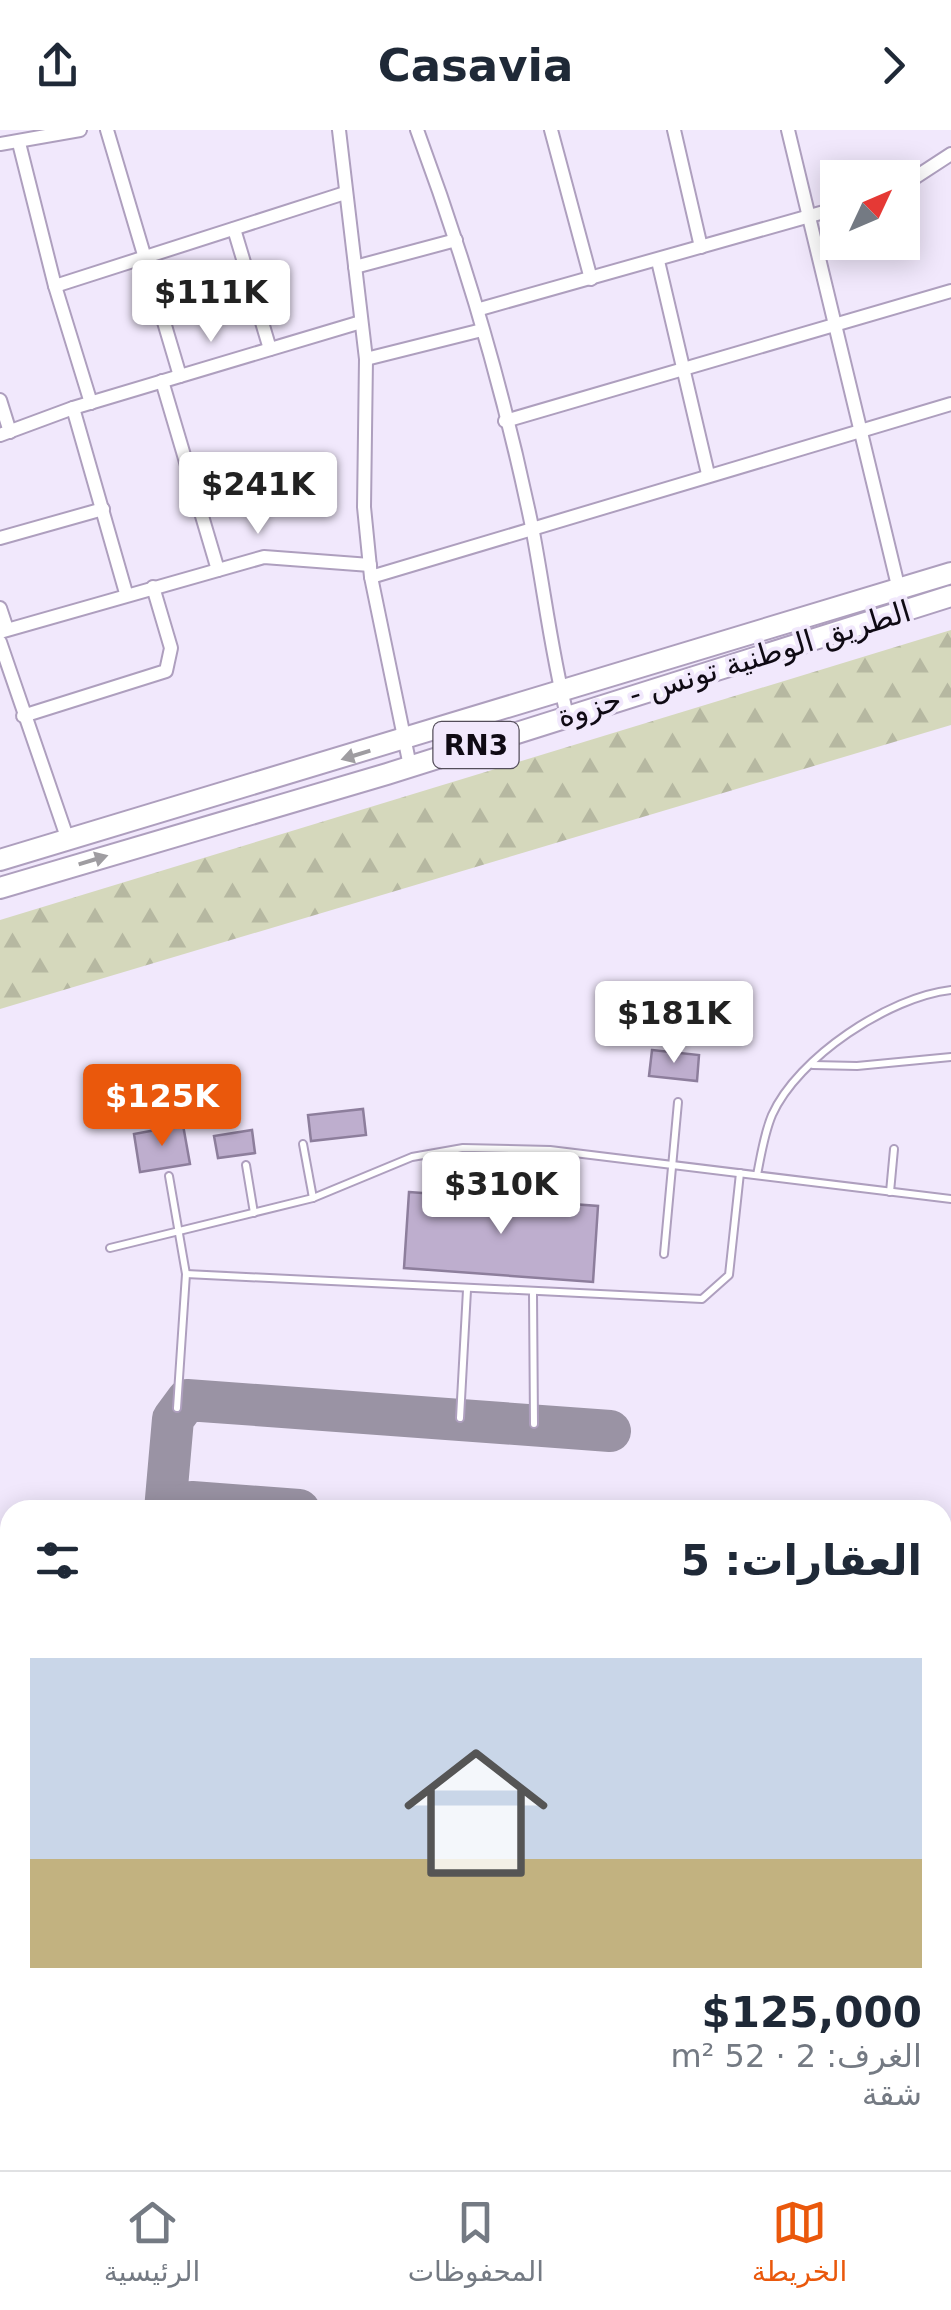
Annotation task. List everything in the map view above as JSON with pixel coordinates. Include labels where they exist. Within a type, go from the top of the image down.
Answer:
[{"type":"main road","name":"الطريق الوطنية تونس - حزوة","points":[[0,860],[562,694],[951,573]]},
{"type":"main road","name":"الطريق الوطنية تونس - حزوة","points":[[0,888],[410,766],[951,596]]},
{"type":"street","points":[[0,144],[80,130]]},
{"type":"street","points":[[107,130],[180,376]]},
{"type":"street","points":[[339,130],[366,358],[364,508],[371,571],[410,766]]},
{"type":"street","points":[[417,130],[480,310],[532,526],[567,715]]},
{"type":"street","points":[[551,130],[591,279]]},
{"type":"street","points":[[674,130],[701,247]]},
{"type":"street","points":[[788,130],[905,612]]},
{"type":"street","points":[[19,142],[55,286],[91,403]]},
{"type":"street","points":[[920,174],[951,154]]},
{"type":"street","points":[[55,286],[345,193]]},
{"type":"street","points":[[480,310],[820,214]]},
{"type":"street","points":[[234,228],[270,349]]},
{"type":"street","points":[[354,266],[456,240]]},
{"type":"street","points":[[658,262],[708,474]]},
{"type":"street","points":[[505,421],[951,291]]},
{"type":"street","points":[[0,400],[5,434],[74,408],[361,322]]},
{"type":"street","points":[[366,358],[482,330]]},
{"type":"street","points":[[162,381],[218,570]]},
{"type":"street","points":[[2,634],[126,593],[273,556],[371,571],[951,404]]},
{"type":"street","points":[[74,408],[126,593]]},
{"type":"street","points":[[0,538],[103,509]]},
{"type":"street","points":[[23,716],[166,671],[171,648],[153,588]]},
{"type":"street","points":[[0,608],[2,634],[23,716],[68,840]]},
{"type":"lane","points":[[757,1175],[773,1112],[811,1065],[886,1010],[920,996],[951,990]]},
{"type":"lane","points":[[811,1065],[857,1066],[951,1057]]},
{"type":"lane","points":[[664,1254],[678,1102]]},
{"type":"lane","points":[[303,1144],[313,1198]]},
{"type":"lane","points":[[110,1248],[313,1198],[412,1157],[463,1148],[521,1148],[951,1200]]},
{"type":"lane","points":[[890,1192],[894,1149]]},
{"type":"lane","points":[[246,1165],[254,1214]]},
{"type":"lane","points":[[186,1274],[690,1300],[713,1294],[729,1276],[740,1173]]},
{"type":"lane","points":[[169,1176],[186,1274],[177,1408]]},
{"type":"lane","points":[[460,1418],[467,1290]]},
{"type":"lane","points":[[533,1294],[534,1424]]},
{"type":"green space","points":[[951,630],[951,725],[0,1009],[0,920]]},
{"type":"building","points":[[652,1050],[699,1055],[697,1081],[649,1076]]},
{"type":"building","points":[[363,1109],[366,1135],[311,1141],[308,1115]]},
{"type":"building","points":[[183,1125],[190,1164],[140,1172],[134,1134]]},
{"type":"building","points":[[252,1130],[255,1153],[218,1158],[214,1136]]},
{"type":"building","points":[[409,1192],[598,1206],[593,1282],[404,1268]]},
{"type":"taxiway","points":[[166,1500],[173,1419],[187,1400],[610,1431]]}]
